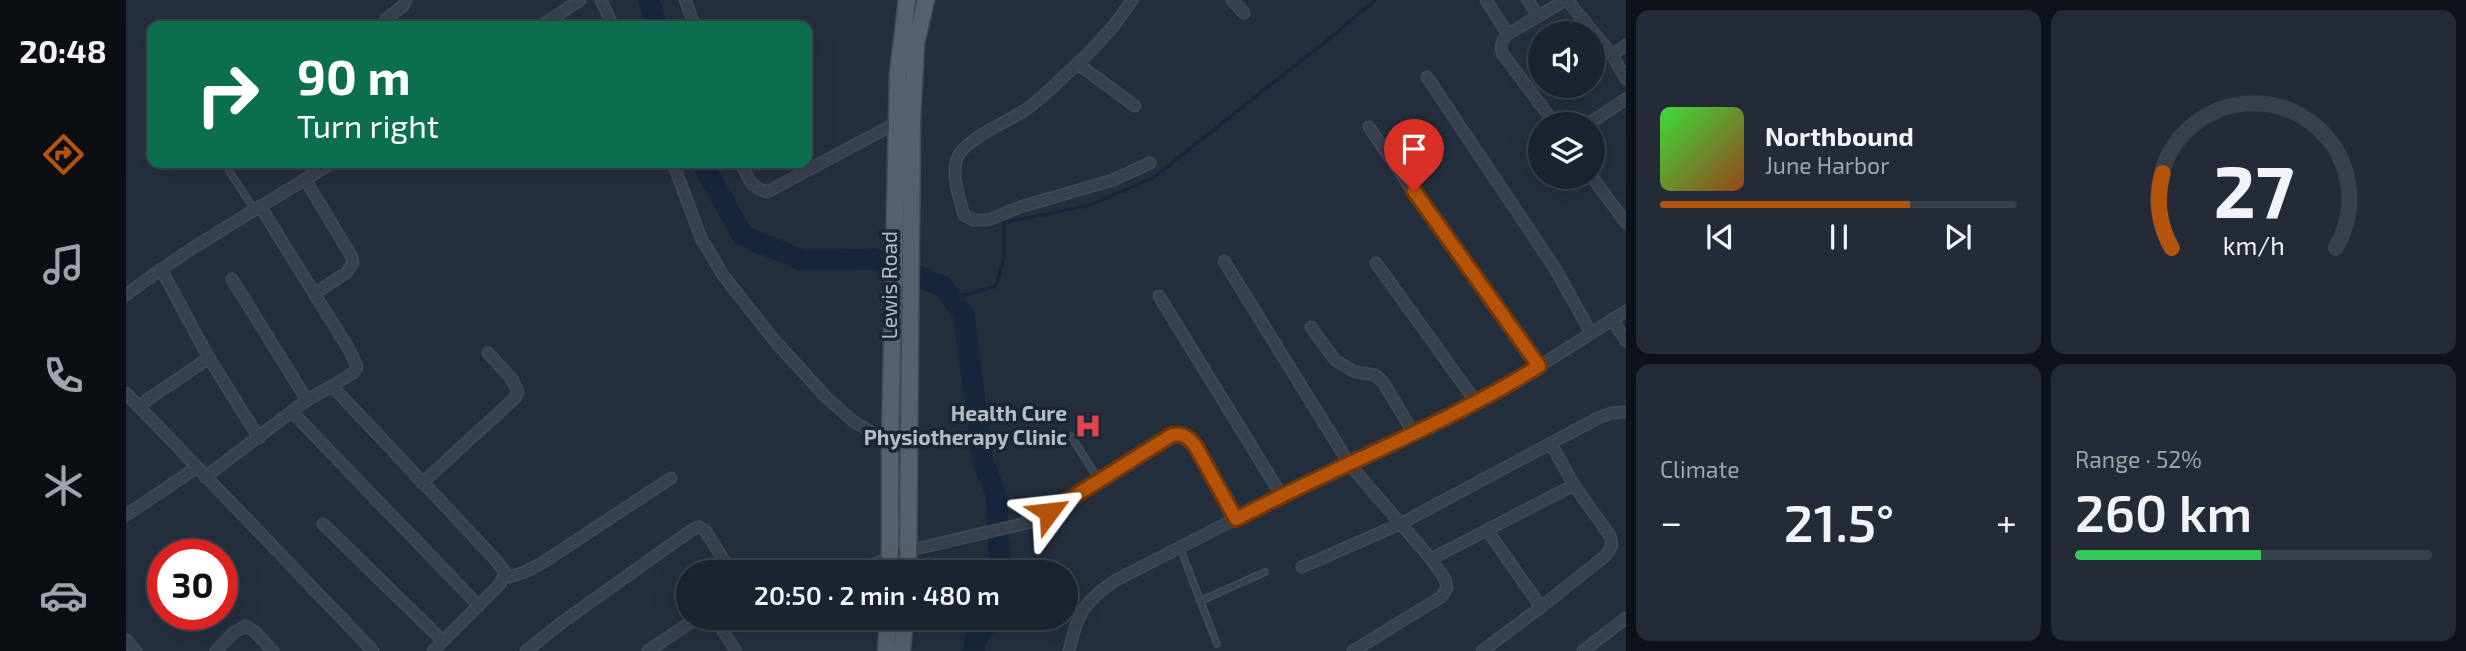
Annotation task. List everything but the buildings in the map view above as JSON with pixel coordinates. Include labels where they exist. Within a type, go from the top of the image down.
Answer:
[{"type":"main road","name":"Lewis Road","points":[[907,0],[898,73],[897,123],[904,142],[910,425],[909,560]]},
{"type":"main road","name":"Lewis Road","points":[[890,560],[890,439],[904,142],[916,43],[926,0]]},
{"type":"main road","points":[[886,651],[887,630]]},
{"type":"main road","points":[[902,651],[904,630]]},
{"type":"street","points":[[386,21],[406,0]]},
{"type":"street","points":[[548,21],[580,0]]},
{"type":"street","points":[[601,0],[612,21]]},
{"type":"street","points":[[685,0],[693,21]]},
{"type":"street","points":[[1132,0],[1114,28],[1077,64],[1031,106],[1005,123],[981,134],[961,153],[954,166],[964,215],[973,220],[988,220],[1020,207],[1113,180],[1150,163]]},
{"type":"street","points":[[1232,0],[1244,12]]},
{"type":"street","points":[[1528,0],[1538,16]]},
{"type":"street","points":[[1546,112],[1502,53],[1502,40],[1567,0],[1612,55],[1626,79]]},
{"type":"street","points":[[1491,2],[1508,34]]},
{"type":"street","points":[[1612,55],[1626,45]]},
{"type":"street","points":[[1077,64],[1135,106]]},
{"type":"street","points":[[1427,77],[1556,270],[1591,333]]},
{"type":"street","points":[[1605,113],[1626,99]]},
{"type":"street","points":[[812,167],[897,123]]},
{"type":"street","points":[[1369,127],[1443,235],[1539,366]]},
{"type":"street","points":[[126,295],[161,269],[324,168]]},
{"type":"street","points":[[675,168],[701,237],[731,286],[774,340],[826,397],[853,421],[890,439]]},
{"type":"street","points":[[744,168],[747,178],[756,188],[767,192],[811,168]]},
{"type":"street","points":[[305,180],[352,257],[353,263],[346,273],[315,293]]},
{"type":"street","points":[[1601,189],[1626,223]]},
{"type":"street","points":[[205,477],[307,400],[353,373],[357,367],[351,351],[315,293],[257,208]]},
{"type":"street","points":[[1224,261],[1350,465],[1431,559],[1447,588],[1445,593],[1353,651]]},
{"type":"street","points":[[1376,263],[1476,402]]},
{"type":"street","points":[[161,269],[209,358],[259,438]]},
{"type":"street","points":[[232,279],[307,400]]},
{"type":"street","points":[[1159,296],[1282,496]]},
{"type":"street","points":[[1069,651],[1077,620],[1089,599],[1116,580],[1476,402],[1626,311]]},
{"type":"street","points":[[1612,320],[1626,341]]},
{"type":"street","points":[[1311,327],[1335,360],[1355,372],[1375,375],[1383,383],[1414,434]]},
{"type":"street","points":[[422,483],[515,398],[518,392],[512,379],[488,353]]},
{"type":"street","points":[[138,406],[209,358]]},
{"type":"street","points":[[332,386],[500,565],[505,572],[505,578]]},
{"type":"street","points":[[126,393],[373,651]]},
{"type":"street","points":[[292,412],[479,606]]},
{"type":"street","points":[[1302,567],[1400,524],[1596,419],[1611,413],[1626,412]]},
{"type":"street","points":[[890,555],[1031,522],[1100,482],[1172,435],[1180,434],[1189,438],[1196,447],[1236,519]]},
{"type":"street","points":[[1482,651],[1611,549],[1613,542],[1610,536],[1574,485],[1551,444]]},
{"type":"street","points":[[126,515],[196,468]]},
{"type":"street","points":[[433,651],[505,578],[542,563],[671,478]]},
{"type":"street","points":[[1431,559],[1574,485]]},
{"type":"street","points":[[323,524],[443,641]]},
{"type":"street","points":[[526,651],[693,529],[699,527],[705,530],[724,560]]},
{"type":"street","points":[[1487,530],[1541,607]]},
{"type":"street","points":[[1583,651],[1595,648],[1626,618]]},
{"type":"street","points":[[216,651],[234,632],[246,626],[273,651]]},
{"type":"street","points":[[648,651],[679,630]]},
{"type":"street","points":[[723,630],[736,651]]},
{"type":"street","points":[[126,640],[136,651]]},
{"type":"lane","points":[[228,168],[257,208]]},
{"type":"lane","points":[[1071,436],[1100,482]]},
{"type":"lane","points":[[1180,548],[1217,644]]},
{"type":"lane","points":[[877,560],[890,555]]},
{"type":"lane","points":[[1200,601],[1265,572]]},
{"type":"waterway","points":[[649,0],[655,21]]},
{"type":"waterway","points":[[951,299],[996,286],[1004,258],[1004,223],[1090,205],[1153,178],[1375,0]]},
{"type":"waterway","points":[[705,168],[743,236],[802,260],[875,259],[942,286],[964,315],[983,462],[996,494],[999,560]]},
{"type":"waterway","points":[[974,651],[975,641],[982,630]]},
{"type":"place","name":"Health Cure Physiotherapy Clinic","points":[[1088,426]]},
{"type":"route","points":[[1049,512],[1172,435],[1180,434],[1189,438],[1196,447],[1236,519],[1423,429],[1513,383],[1539,366],[1414,191]]}]
